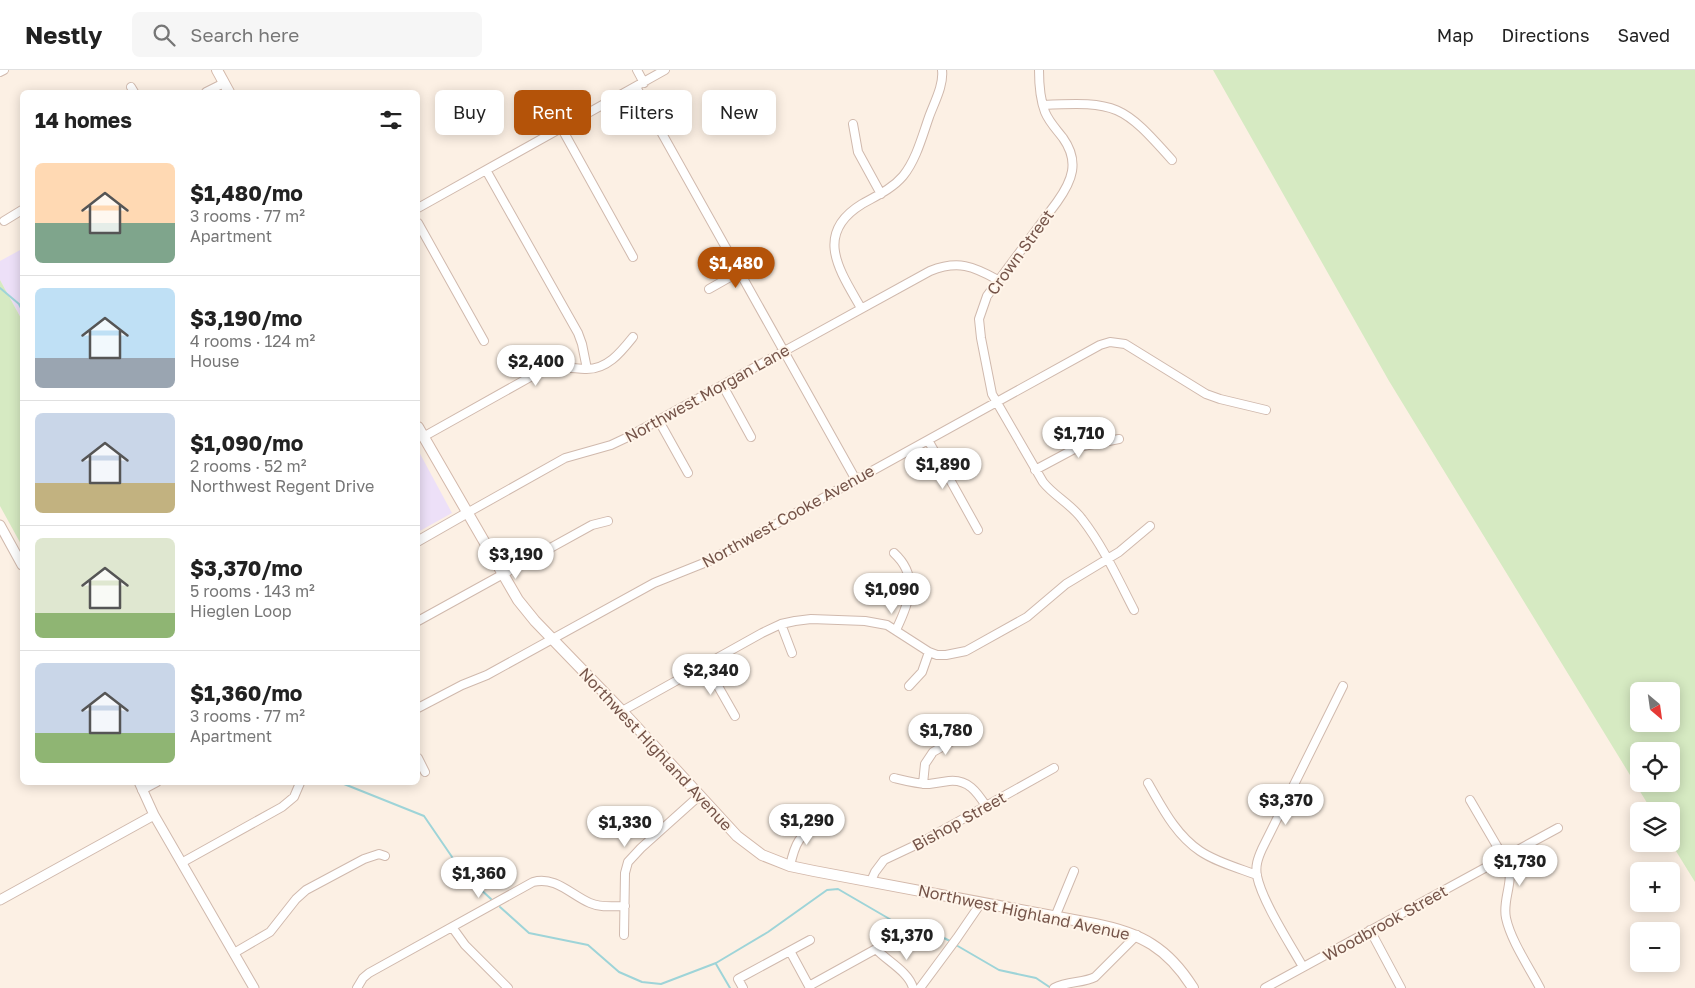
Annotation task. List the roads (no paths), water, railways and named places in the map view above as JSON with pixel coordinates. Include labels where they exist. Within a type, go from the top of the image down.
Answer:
[{"type":"main road","points":[[216,70],[226,88]]},
{"type":"main road","name":"Northwest Highland Avenue","points":[[420,430],[518,600],[727,827],[749,846],[762,855],[790,866],[1112,927],[1137,935],[1155,946],[1173,961],[1193,988]]},
{"type":"street","points":[[637,70],[644,82]]},
{"type":"street","points":[[591,113],[665,70]]},
{"type":"street","points":[[861,308],[837,264],[834,242],[836,231],[846,216],[894,185],[910,166],[941,85],[942,70]]},
{"type":"street","name":"Crown Street","points":[[1040,70],[1039,86],[1043,105],[1050,121],[1067,145],[1073,169],[1066,189],[987,296],[979,319],[981,338],[990,383],[996,402],[1035,470],[1050,490],[1076,511],[1083,520],[1134,610]]},
{"type":"street","points":[[636,87],[856,480]]},
{"type":"street","points":[[1043,105],[1104,105],[1123,112],[1138,123],[1172,160]]},
{"type":"street","points":[[853,124],[858,152],[881,194]]},
{"type":"street","points":[[420,207],[551,135]]},
{"type":"street","points":[[565,135],[633,257]]},
{"type":"street","points":[[486,170],[578,333],[587,369]]},
{"type":"street","points":[[4,221],[20,211]]},
{"type":"street","points":[[420,227],[484,341]]},
{"type":"street","name":"Northwest Morgan Lane","points":[[420,540],[565,458],[611,445],[659,421],[930,271],[949,265],[970,266],[998,280]]},
{"type":"street","points":[[709,289],[739,272]]},
{"type":"street","points":[[424,437],[550,367],[596,368],[613,359],[633,337]]},
{"type":"street","name":"Northwest Cooke Avenue","points":[[420,707],[462,685],[487,676],[654,583],[709,561],[1100,345],[1117,342],[1132,347],[1206,394],[1228,402],[1266,410]]},
{"type":"street","points":[[723,386],[751,437]]},
{"type":"street","points":[[659,421],[688,473]]},
{"type":"street","points":[[1035,470],[1078,447],[1119,439]]},
{"type":"street","points":[[928,440],[978,530]]},
{"type":"street","points":[[420,620],[592,525],[608,521]]},
{"type":"street","points":[[0,524],[20,561]]},
{"type":"street","points":[[622,711],[780,624],[810,619],[876,622],[896,630],[929,652],[937,655],[955,654],[980,644],[1027,617],[1066,584],[1107,560],[1150,526]]},
{"type":"street","points":[[894,553],[907,571],[910,588],[908,605],[896,630]]},
{"type":"street","points":[[780,624],[792,653]]},
{"type":"street","points":[[909,686],[922,672],[929,652]]},
{"type":"street","points":[[706,665],[735,716]]},
{"type":"street","points":[[1303,967],[1268,903],[1257,875],[1257,862],[1343,686]]},
{"type":"street","points":[[923,784],[925,764],[933,752],[970,731]]},
{"type":"street","points":[[420,762],[425,772]]},
{"type":"street","name":"Bishop Street","points":[[871,882],[875,872],[884,860],[918,844],[1054,768]]},
{"type":"street","points":[[894,778],[923,784],[950,781],[964,783],[975,790],[986,806]]},
{"type":"street","points":[[1148,783],[1170,820],[1190,843],[1209,856],[1257,875]]},
{"type":"street","points":[[183,862],[282,807],[294,797],[299,785]]},
{"type":"street","points":[[141,786],[154,815],[183,862],[254,988]]},
{"type":"street","points":[[624,935],[626,869],[628,862],[699,796]]},
{"type":"street","points":[[1470,800],[1504,858],[1511,876],[1506,903],[1506,918],[1514,940],[1540,988]]},
{"type":"street","points":[[0,900],[154,815]]},
{"type":"street","points":[[790,866],[799,838],[820,823]]},
{"type":"street","name":"Woodbrook Street","points":[[1265,988],[1558,828]]},
{"type":"street","points":[[234,953],[270,932],[306,890],[364,859],[379,854],[385,856]]},
{"type":"street","points":[[1055,917],[1074,871]]},
{"type":"street","points":[[357,988],[362,978],[369,972],[508,895],[540,881],[556,883],[582,899],[597,905],[625,906]]},
{"type":"street","points":[[920,988],[981,903]]},
{"type":"street","points":[[452,927],[465,945],[508,988]]},
{"type":"street","points":[[1370,930],[1401,988]]},
{"type":"street","points":[[1054,988],[1068,982],[1090,980],[1137,935]]},
{"type":"street","points":[[743,988],[738,979],[810,940]]},
{"type":"street","points":[[790,951],[809,987],[876,949],[905,974],[911,981],[913,988]]},
{"type":"waterway","points":[[0,288],[20,306]]},
{"type":"waterway","points":[[346,785],[424,816],[463,873],[491,899]]},
{"type":"waterway","points":[[500,907],[529,933],[588,945],[619,972],[642,982],[661,984],[716,963],[768,932],[827,890],[838,889],[893,921],[950,941]]},
{"type":"waterway","points":[[956,945],[999,970],[1036,978],[1051,988]]},
{"type":"waterway","points":[[716,964],[730,988]]}]
